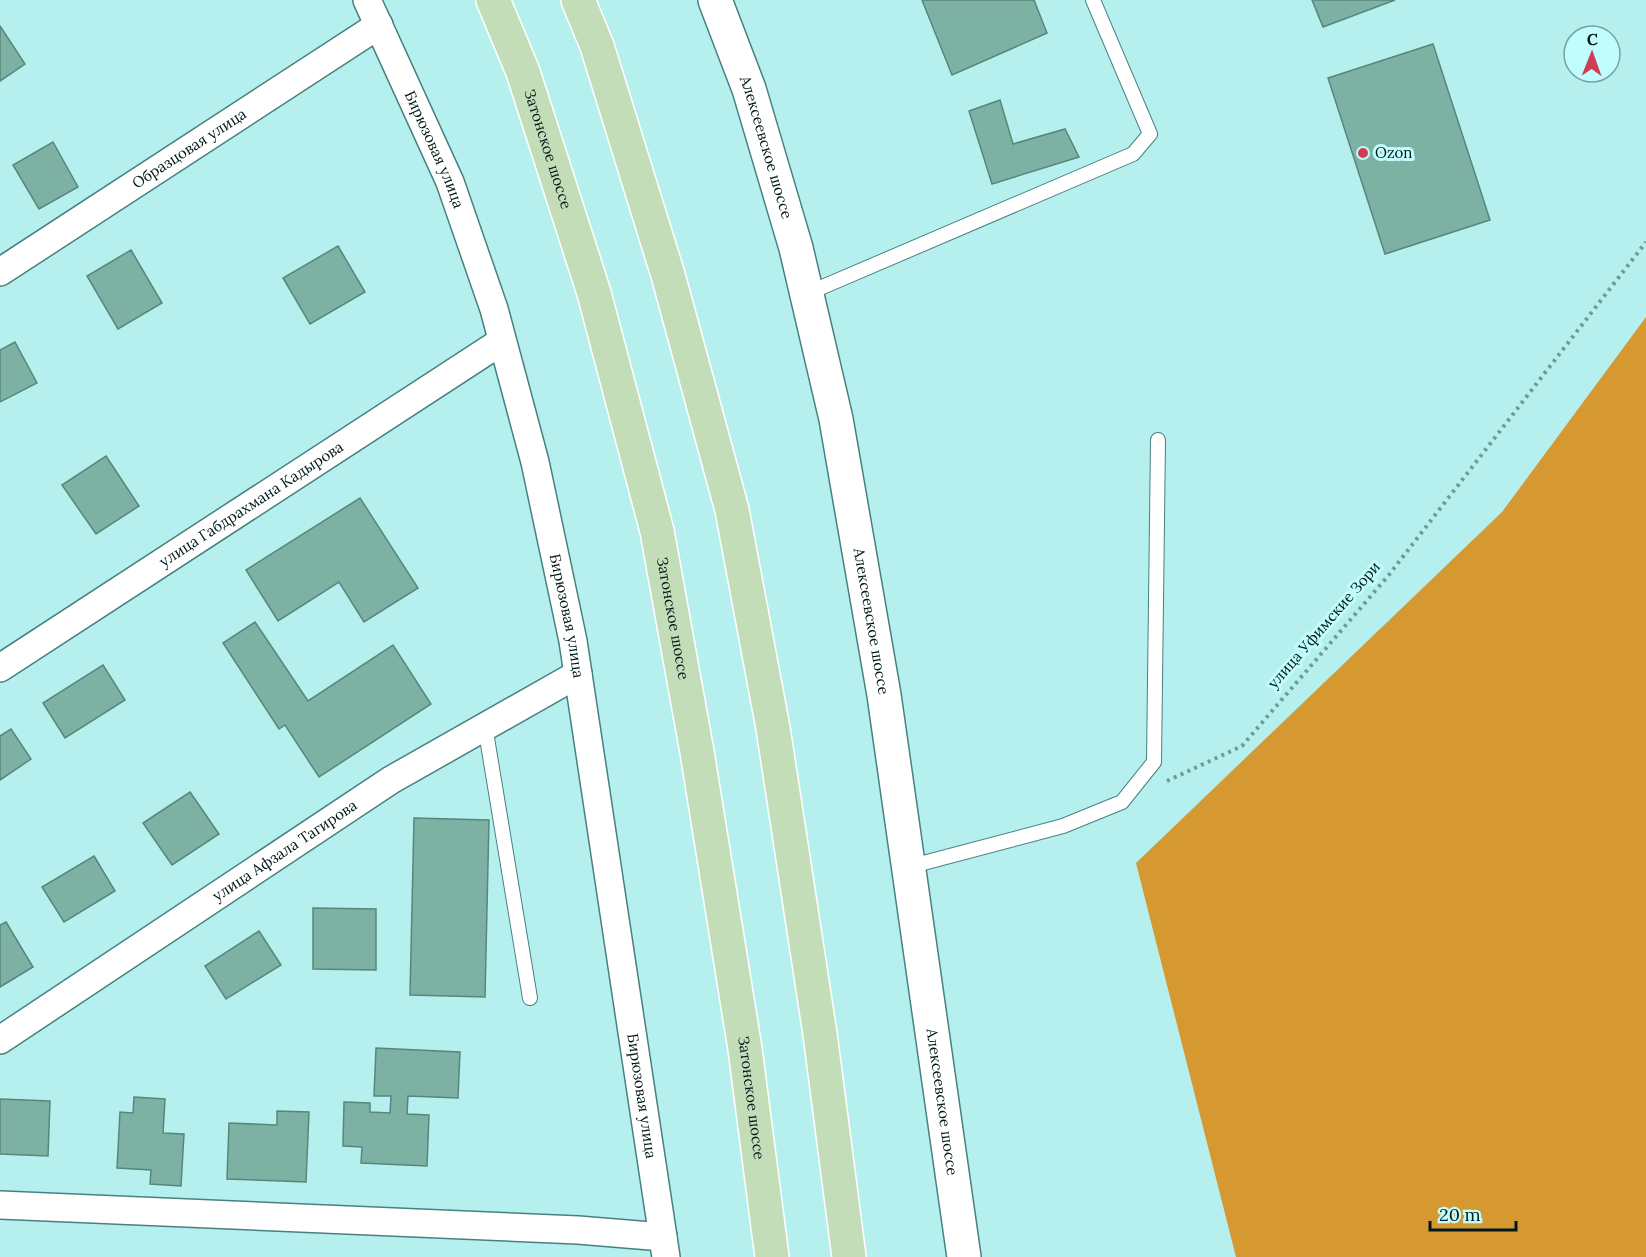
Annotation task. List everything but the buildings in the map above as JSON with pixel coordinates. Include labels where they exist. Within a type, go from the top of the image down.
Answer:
[{"type":"main road","name":"Затонское шоссе","points":[[493,0],[523,72],[594,293],[657,531],[745,1049],[772,1257]]},
{"type":"main road","points":[[578,0],[597,46],[668,275],[732,510],[773,728],[820,1034],[849,1257]]},
{"type":"main road","name":"Алексеевское шоссе","points":[[715,0],[749,89],[796,248],[836,419],[884,695],[964,1257]]},
{"type":"street","name":"Бирюзовая улица","points":[[366,0],[450,182],[494,309],[535,462],[578,674],[664,1247]]},
{"type":"street","name":"Образцовая улица","points":[[0,272],[379,25]]},
{"type":"street","name":"улица Габдрахмана Кадырова","points":[[0,668],[502,341]]},
{"type":"street","name":"улица Афзала Тагирова","points":[[0,1040],[390,780],[578,674]]},
{"type":"street","points":[[0,1205],[566,1229],[664,1247]]},
{"type":"lane","points":[[806,294],[1133,154],[1150,134],[1093,0]]},
{"type":"lane","points":[[908,867],[1063,826],[1122,802],[1154,762],[1158,440]]},
{"type":"lane","points":[[485,726],[530,998]]},
{"type":"path","name":"улица Уфимские Зори","points":[[1166,782],[1242,746],[1388,576],[1646,242]]},
{"type":"shaded area","points":[[1646,317],[1646,1257],[1236,1257],[1136,863],[1502,512]]},
{"type":"place","name":"Ozon","points":[[1363,153]]}]
